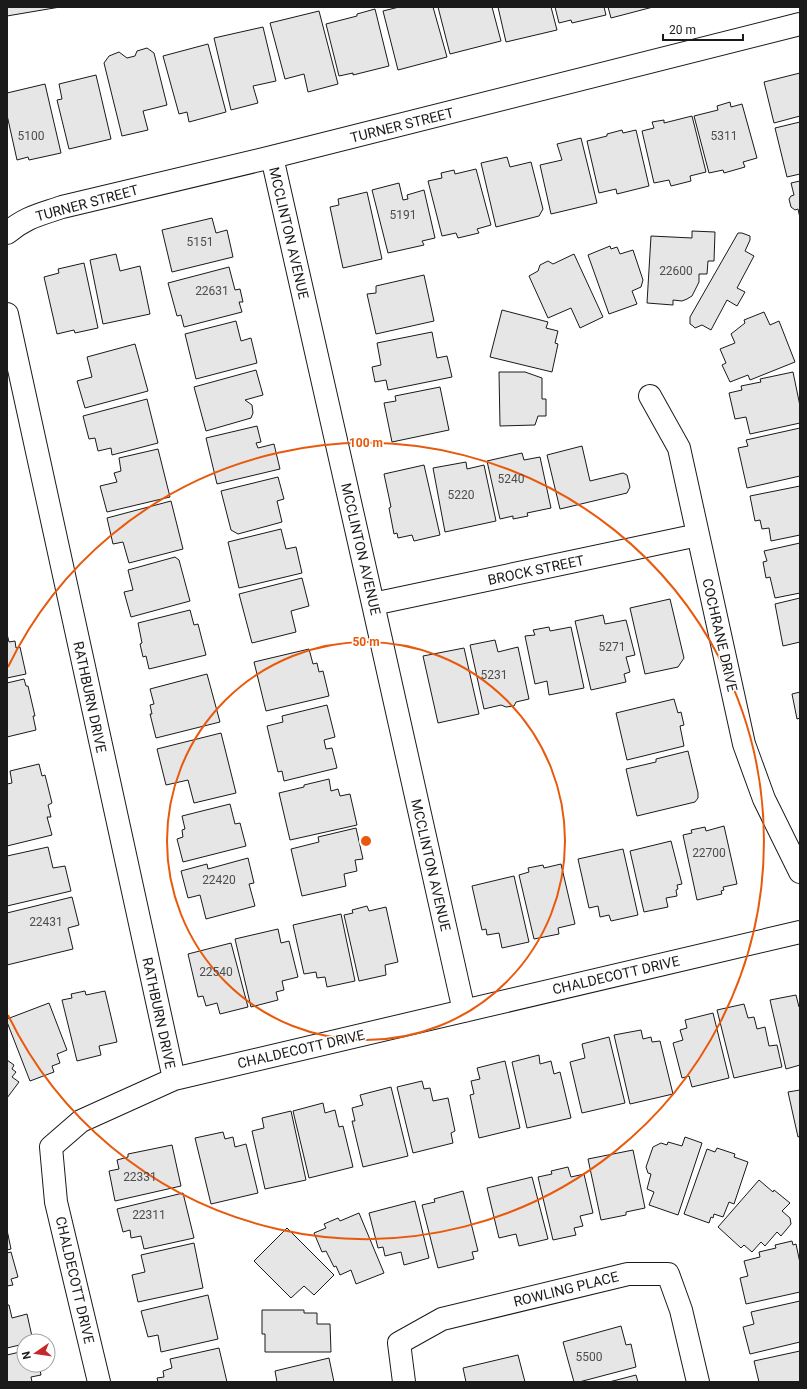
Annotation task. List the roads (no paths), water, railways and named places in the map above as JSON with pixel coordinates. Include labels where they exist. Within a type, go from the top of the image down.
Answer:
[{"type":"street","name":"TURNER STREET","points":[[7,233],[18,223],[28,218],[62,207],[272,157],[800,24]]},
{"type":"street","name":"MCCLINTON AVENUE","points":[[272,157],[464,1011]]},
{"type":"street","name":"RATHBURN DRIVE","points":[[7,314],[174,1079]]},
{"type":"street","name":"COCHRANE DRIVE","points":[[650,396],[679,448],[744,744],[764,799],[800,872]]},
{"type":"street","name":"BROCK STREET","points":[[373,604],[698,535]]},
{"type":"street","name":"CHALDECOTT DRIVE","points":[[99,1382],[56,1202],[51,1146],[81,1121],[174,1079],[800,932]]},
{"type":"street","name":"ROWLING PLACE","points":[[404,1382],[399,1343],[442,1319],[628,1274],[668,1274],[681,1310],[698,1382]]}]
